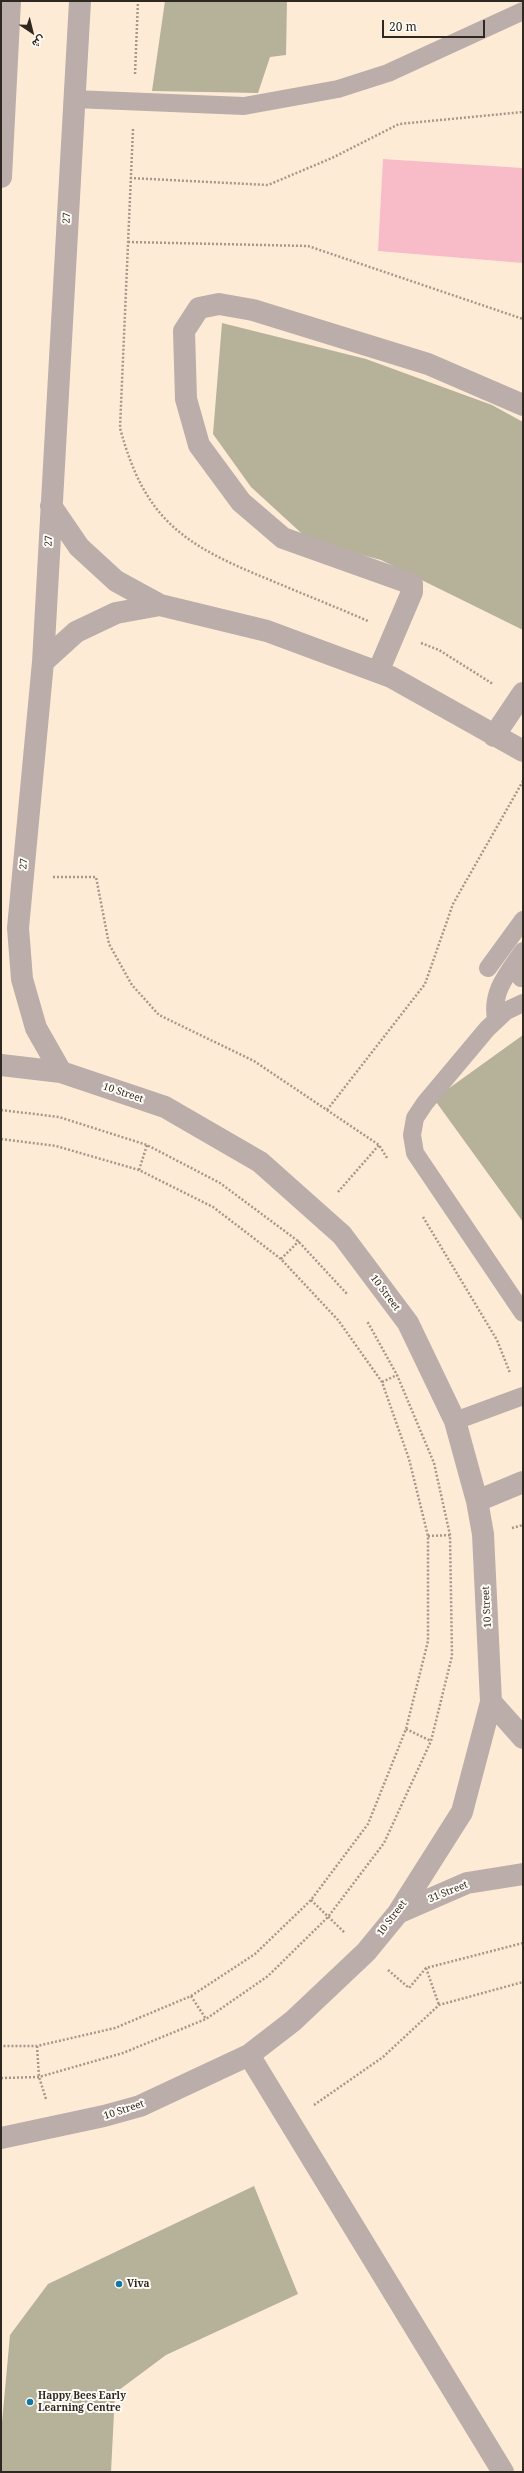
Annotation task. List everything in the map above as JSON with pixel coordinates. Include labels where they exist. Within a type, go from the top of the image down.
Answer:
[{"type":"street","points":[[1,166],[3,93],[10,1]]},
{"type":"street","name":"27","points":[[61,1072],[36,1028],[22,979],[18,928],[43,662],[80,1]]},
{"type":"street","points":[[378,672],[412,592],[412,584],[283,538],[241,502],[199,445],[186,399],[184,332],[199,308],[218,304],[253,310],[428,364],[523,405]]},
{"type":"street","points":[[51,506],[79,547],[111,576],[160,605],[267,631],[391,677],[523,752]]},
{"type":"street","points":[[43,662],[76,632],[116,613],[160,605]]},
{"type":"street","points":[[494,736],[523,693]]},
{"type":"street","name":"10 Street","points":[[1,1064],[61,1072],[165,1107],[260,1162],[342,1235],[408,1322],[455,1421],[477,1501],[483,1534],[491,1702],[462,1812],[398,1913],[366,1952],[293,2021],[249,2056],[140,2106],[54,2128],[1,2138]]},
{"type":"street","points":[[477,1501],[523,1482]]},
{"type":"street","points":[[491,1702],[523,1738]]},
{"type":"street","name":"31 Street","points":[[398,1913],[467,1883],[523,1874]]},
{"type":"street","points":[[249,2056],[503,2472]]},
{"type":"lane","points":[[74,99],[244,106],[338,89],[388,73],[523,11]]},
{"type":"lane","points":[[488,968],[523,920]]},
{"type":"lane","points":[[496,1019],[494,1007],[495,996],[500,985],[523,951]]},
{"type":"lane","points":[[523,1003],[496,1019],[425,1103],[415,1118],[412,1135],[415,1153],[523,1312]]},
{"type":"lane","points":[[455,1421],[522,1397]]},
{"type":"path","points":[[130,178],[268,185],[332,158],[399,124],[523,112]]},
{"type":"path","points":[[128,242],[308,246],[523,319]]},
{"type":"path","points":[[327,1110],[425,984],[453,904],[523,781]]},
{"type":"path","points":[[23,878],[96,877],[109,944],[132,985],[159,1015],[254,1061],[379,1145],[391,1165]]},
{"type":"path","points":[[1,1110],[59,1118],[147,1145],[220,1183],[298,1242],[350,1297]]},
{"type":"path","points":[[1,1139],[56,1146],[139,1170],[212,1207],[281,1259],[338,1320],[382,1382],[409,1459],[428,1536],[428,1641],[406,1729],[368,1824],[311,1900],[255,1954],[191,1996],[115,2028],[37,2046],[1,2046]]},
{"type":"path","points":[[139,1170],[147,1145]]},
{"type":"path","points":[[420,1212],[497,1340],[522,1397]]},
{"type":"path","points":[[281,1259],[298,1242]]},
{"type":"path","points":[[1,2078],[39,2077],[123,2053],[206,2019],[268,1976],[328,1917],[384,1843],[431,1741],[452,1656],[450,1535],[434,1462],[397,1375],[364,1314]]},
{"type":"path","points":[[382,1382],[397,1375]]},
{"type":"path","points":[[406,1729],[431,1741]]},
{"type":"path","points":[[311,1900],[366,1952],[409,1988],[426,1968],[523,1943]]},
{"type":"path","points":[[426,1968],[439,2005]]},
{"type":"path","points":[[290,2122],[383,2057],[439,2005],[523,1982]]},
{"type":"path","points":[[191,1996],[206,2019]]},
{"type":"path","points":[[37,2046],[39,2077],[54,2128]]},
{"type":"shaded area","points":[[383,159],[523,168],[523,263],[378,251]]},
{"type":"building","points":[[165,1],[287,1],[286,55],[270,57],[258,93],[152,91]]},
{"type":"building","points":[[222,323],[366,359],[492,405],[523,422],[523,630],[381,560],[310,541],[251,487],[213,434]]},
{"type":"building","points":[[523,1035],[523,1222],[434,1099]]},
{"type":"building","points":[[254,2186],[298,2294],[166,2355],[115,2393],[111,2472],[1,2472],[1,2433],[10,2335],[48,2284]]},
{"type":"place","name":"Viva","points":[[119,2284]]},
{"type":"place","name":"Happy Bees Early Learning Centre","points":[[30,2402]]}]
